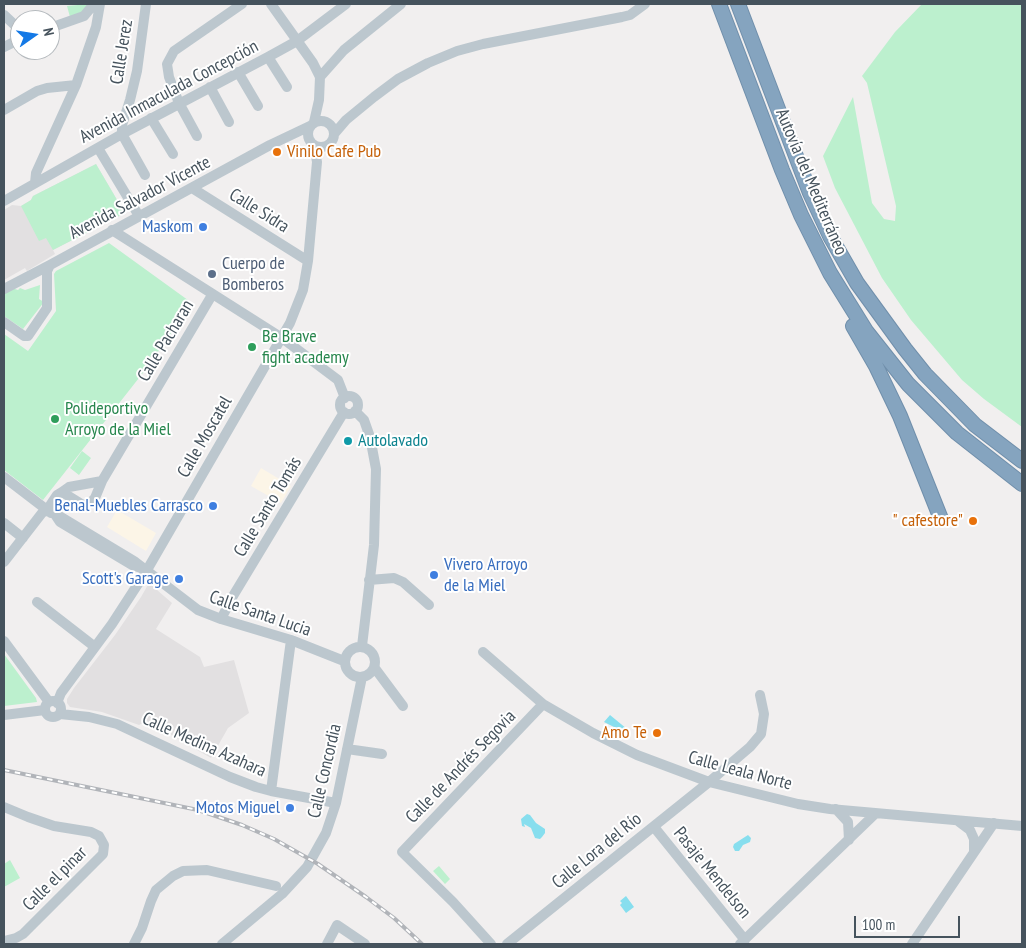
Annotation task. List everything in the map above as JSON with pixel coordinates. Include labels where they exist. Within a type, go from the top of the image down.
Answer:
[{"type":"highway","name":"Autovía del Mediterráneo","points":[[720,4],[782,170],[801,215],[830,273],[866,330],[908,384],[957,433],[1022,484]]},
{"type":"highway","name":"Autovía del Mediterráneo","points":[[738,4],[810,193],[830,236],[857,282],[874,308],[925,374],[975,424],[1022,461]]},
{"type":"highway","points":[[830,273],[839,303],[876,366],[900,416],[941,519]]},
{"type":"highway","points":[[946,396],[970,410],[1022,451]]},
{"type":"street","points":[[60,24],[84,16],[94,4]]},
{"type":"street","points":[[35,183],[36,173],[76,85],[96,27],[100,4]]},
{"type":"street","name":"Calle Jerez","points":[[122,134],[122,124],[137,72],[146,4]]},
{"type":"street","points":[[197,136],[179,102],[169,77],[167,64],[174,51],[242,4]]},
{"type":"street","points":[[271,4],[313,63],[320,76],[319,100],[312,124],[307,132],[316,144]]},
{"type":"street","name":"Avenida Inmaculada Concepción","points":[[4,201],[179,102],[297,41],[346,4]]},
{"type":"street","points":[[320,76],[344,50],[401,4]]},
{"type":"street","points":[[291,136],[301,136],[316,144],[331,142],[334,134],[359,108],[409,73],[457,52],[507,39],[630,15],[645,4]]},
{"type":"street","points":[[268,57],[286,87]]},
{"type":"street","points":[[238,72],[258,106]]},
{"type":"street","points":[[4,110],[38,91],[47,88],[76,85]]},
{"type":"street","points":[[210,87],[229,122]]},
{"type":"street","points":[[319,100],[326,121],[332,127],[334,134]]},
{"type":"street","points":[[312,124],[326,121],[359,108]]},
{"type":"street","points":[[151,118],[173,154]]},
{"type":"street","name":"Avenida Salvador Vicente","points":[[5,288],[312,124]]},
{"type":"street","points":[[122,134],[145,175]]},
{"type":"street","name":"Calle Moscatel","points":[[50,705],[95,647],[147,570],[290,323],[303,290],[308,261],[317,162],[316,144]]},
{"type":"street","points":[[98,148],[139,216]]},
{"type":"street","name":"Calle Sidra","points":[[192,188],[308,261]]},
{"type":"street","points":[[112,230],[212,296],[282,338],[338,380],[345,398]]},
{"type":"street","points":[[4,322],[24,336],[28,336],[47,308],[48,272],[50,265]]},
{"type":"street","name":"Calle Pacharan","points":[[62,492],[83,505],[90,503],[95,498],[102,481],[212,296]]},
{"type":"street","points":[[345,398],[353,397],[357,401],[358,406],[350,412]]},
{"type":"street","points":[[345,398],[341,405],[364,420],[370,437],[376,469],[374,545],[362,646]]},
{"type":"street","name":"Calle Santo Tomás","points":[[221,619],[233,596],[350,412]]},
{"type":"street","name":"Calle Santa Lucia","points":[[4,477],[51,513],[61,517],[134,561],[198,610],[221,619],[291,640],[344,661]]},
{"type":"street","points":[[4,562],[42,513],[51,513],[57,496],[69,487],[102,481]]},
{"type":"street","points":[[4,523],[23,538]]},
{"type":"street","points":[[369,580],[394,578],[403,582],[429,605]]},
{"type":"street","points":[[37,602],[95,647]]},
{"type":"street","points":[[271,791],[291,640]]},
{"type":"street","points":[[4,641],[50,705]]},
{"type":"street","points":[[374,667],[367,675],[362,677],[352,675],[347,671],[344,661],[349,651],[353,648],[362,646],[367,648],[374,656],[374,667],[403,706]]},
{"type":"street","name":"Calle Leala Norte","points":[[483,652],[544,704],[593,733],[637,756],[709,782],[798,804],[836,810],[1022,826]]},
{"type":"street","name":"Calle Concordia","points":[[222,944],[282,894],[307,867],[326,833],[336,803],[362,677]]},
{"type":"street","name":"Calle Lora del Río","points":[[507,944],[654,827],[750,747],[761,734],[764,714],[760,695]]},
{"type":"street","name":"Calle de Andrés Segovia","points":[[491,944],[442,890],[402,852],[544,704]]},
{"type":"street","points":[[4,715],[50,705],[61,709],[60,714]]},
{"type":"street","name":"Calle Medina Azahara","points":[[50,705],[47,715],[51,718],[60,714],[89,717],[117,724],[230,777],[271,791],[336,803]]},
{"type":"street","points":[[348,749],[382,754]]},
{"type":"street","name":"Calle el pinar","points":[[4,807],[54,826],[91,832],[99,836],[104,845],[103,854],[30,927],[16,938],[4,942]]},
{"type":"street","points":[[836,810],[848,822],[849,840]]},
{"type":"street","points":[[742,942],[875,814]]},
{"type":"street","points":[[957,820],[970,830],[974,839],[974,851]]},
{"type":"street","points":[[912,944],[994,823]]},
{"type":"street","name":"Pasaje Mendelson","points":[[654,827],[742,942]]},
{"type":"street","points":[[134,944],[156,890],[173,876],[183,871],[207,870],[276,886]]},
{"type":"street","points":[[327,944],[337,925],[365,944]]},
{"type":"shaded area","points":[[96,164],[123,210],[123,214],[53,250],[55,254],[27,271],[25,268],[4,280],[4,210],[12,205],[21,206],[31,200],[33,196]]},
{"type":"shaded area","points":[[261,468],[291,486],[281,503],[251,486]]},
{"type":"shaded area","points":[[117,510],[156,533],[146,551],[107,527]]},
{"type":"shaded area","points":[[149,583],[172,603],[156,629],[200,657],[204,667],[234,660],[249,713],[228,728],[211,758],[147,721],[139,725],[102,712],[70,707],[67,703],[67,699],[74,688],[115,635]]},
{"type":"green space","points":[[88,4],[84,11],[70,17],[67,6]]},
{"type":"green space","points":[[922,4],[1022,4],[1022,427],[962,380],[911,320],[882,278],[835,188],[823,156],[853,97],[872,203],[884,219],[895,221],[896,206],[867,83],[862,76],[895,32]]},
{"type":"green space","points":[[96,164],[123,210],[123,214],[53,250],[46,238],[39,241],[21,206],[31,200],[33,196]]},
{"type":"green space","name":"Polideportivo Arroyo de la Miel","points":[[109,243],[192,303],[146,369],[43,500],[4,470],[4,334],[28,351],[56,311],[54,274],[56,271]]},
{"type":"green space","points":[[40,285],[39,299],[44,302],[23,329],[4,316],[4,295],[6,291],[12,288],[25,290]]},
{"type":"green space","points":[[82,451],[91,458],[79,475],[70,468]]},
{"type":"green space","points":[[4,654],[36,698],[37,702],[4,706]]},
{"type":"green space","points":[[10,860],[20,878],[4,887],[4,864]]},
{"type":"green space","points":[[439,866],[450,879],[445,884],[433,871]]},
{"type":"water","points":[[610,715],[627,729],[624,729],[624,732],[604,722]]},
{"type":"water","points":[[527,814],[545,829],[545,833],[540,839],[535,838],[531,828],[524,824],[525,827],[522,826],[521,819]]},
{"type":"water","points":[[748,835],[751,838],[750,842],[743,845],[739,851],[735,851],[734,844]]},
{"type":"water","points":[[626,896],[634,907],[626,913],[620,905],[622,903],[620,901]]},
{"type":"railway","points":[[4,770],[198,810],[242,825],[274,839],[318,864],[394,918],[422,944]]},
{"type":"place","name":"Vinilo Cafe Pub","points":[[277,152]]},
{"type":"place","name":"Maskom","points":[[203,227]]},
{"type":"place","name":"Cuerpo de Bomberos","points":[[212,274]]},
{"type":"place","name":"Be Brave fight academy","points":[[252,347]]},
{"type":"place","name":"Polideportivo Arroyo de la Miel","points":[[55,419]]},
{"type":"place","name":"Autolavado","points":[[348,441]]},
{"type":"place","name":"Benal-Muebles Carrasco","points":[[213,506]]},
{"type":"place","name":"\" cafestore\"","points":[[973,521]]},
{"type":"place","name":"Vivero Arroyo de la Miel","points":[[434,575]]},
{"type":"place","name":"Scott's Garage","points":[[179,579]]},
{"type":"place","name":"Amo Te","points":[[657,733]]},
{"type":"place","name":"Motos Miguel","points":[[290,808]]}]
